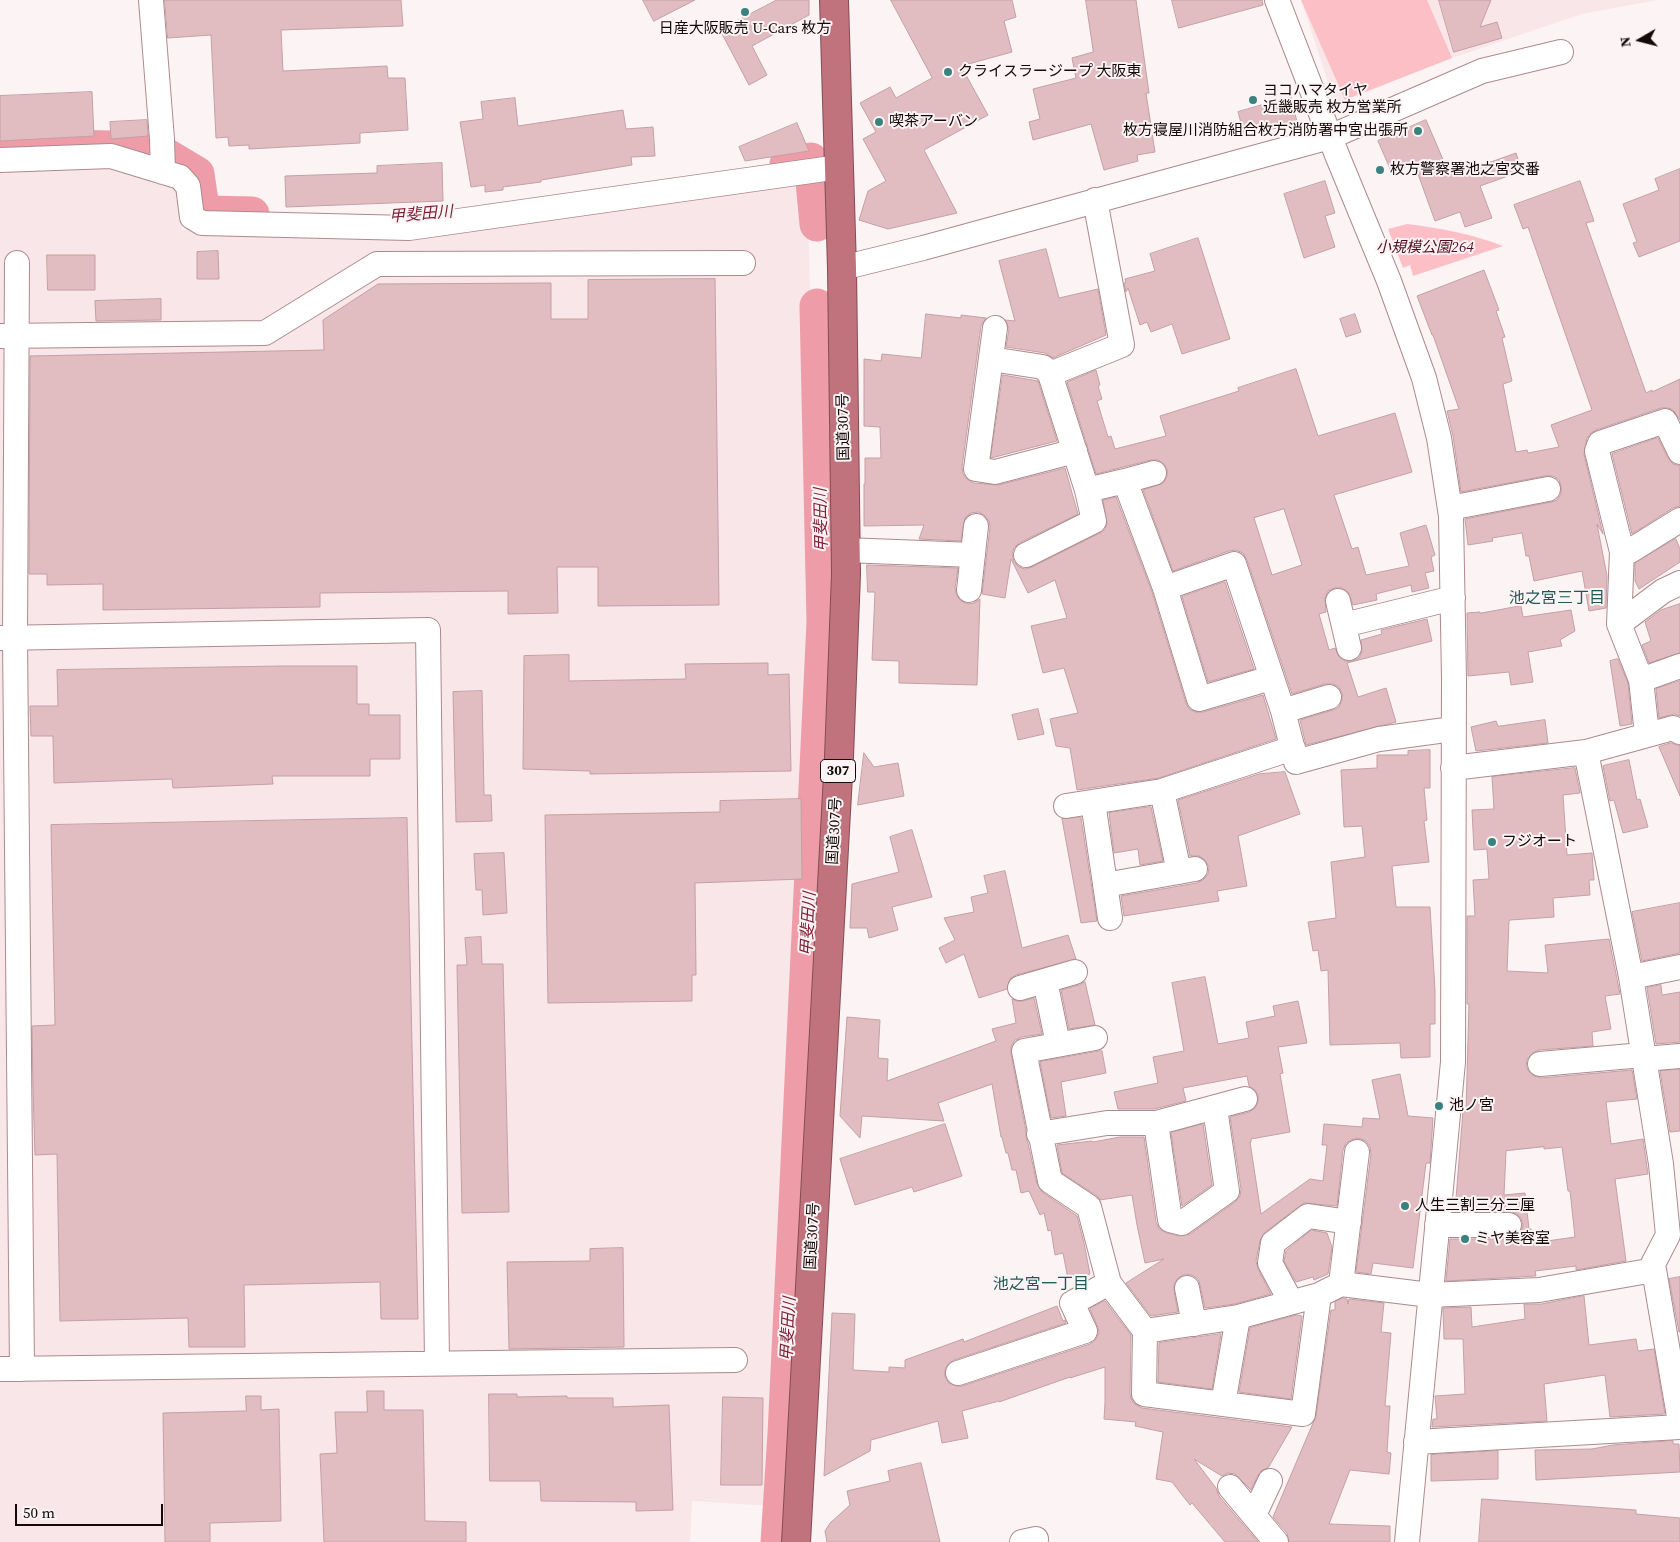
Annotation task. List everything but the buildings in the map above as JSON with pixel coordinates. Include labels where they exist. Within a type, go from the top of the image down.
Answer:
[{"type":"highway","name":"国道307号","points":[[796,1542],[839,757],[846,574],[842,268],[822,170],[834,0]]},
{"type":"street","points":[[151,0],[163,158],[188,186],[192,217],[202,223],[409,228],[822,170]]},
{"type":"street","points":[[1277,0],[1388,281],[1424,378],[1439,438],[1450,508],[1454,728],[1453,1062],[1407,1542]]},
{"type":"street","points":[[842,268],[923,248],[1330,137],[1482,71],[1561,52]]},
{"type":"street","points":[[0,160],[111,156],[163,158]]},
{"type":"street","points":[[1050,374],[1122,345],[1095,200]]},
{"type":"street","points":[[17,263],[8,336],[11,1369],[735,1360]]},
{"type":"street","points":[[8,336],[265,333],[377,264],[744,263]]},
{"type":"street","points":[[995,328],[976,469],[995,472],[1075,451]]},
{"type":"street","points":[[991,359],[1043,367],[1050,374],[1087,490],[1094,521],[1026,555]]},
{"type":"street","points":[[1647,734],[1641,680],[1619,624],[1622,552],[1597,451],[1600,443],[1665,421],[1680,452]]},
{"type":"street","points":[[1087,490],[1154,473]]},
{"type":"street","points":[[1125,481],[1165,588],[1199,699],[1271,678]]},
{"type":"street","points":[[1450,508],[1548,489]]},
{"type":"street","points":[[1622,552],[1630,551],[1680,520]]},
{"type":"street","points":[[969,590],[976,526]]},
{"type":"street","points":[[846,550],[973,555]]},
{"type":"street","points":[[1165,588],[1234,564],[1283,711],[1296,762],[1379,739],[1454,728]]},
{"type":"street","points":[[1619,624],[1663,591],[1680,583]]},
{"type":"street","points":[[1344,625],[1453,598]]},
{"type":"street","points":[[1338,601],[1349,648]]},
{"type":"street","points":[[8,638],[428,630],[437,1363]]},
{"type":"street","points":[[1641,680],[1680,666]]},
{"type":"street","points":[[1283,711],[1330,697]]},
{"type":"street","points":[[1453,768],[1586,752],[1673,728],[1680,732]]},
{"type":"street","points":[[1066,806],[1162,790],[1293,748]]},
{"type":"street","points":[[1586,752],[1632,977],[1644,1057],[1670,1162],[1674,1234],[1653,1264],[1680,1422]]},
{"type":"street","points":[[1105,885],[1187,871],[1162,790]]},
{"type":"street","points":[[1093,802],[1110,918]]},
{"type":"street","points":[[1632,977],[1680,967]]},
{"type":"street","points":[[1020,988],[1075,972]]},
{"type":"street","points":[[1045,981],[1058,1044]]},
{"type":"street","points":[[1095,1038],[1024,1051],[1039,1134],[1050,1181],[1089,1207],[1109,1283],[1145,1331],[1144,1394],[1303,1414],[1319,1294]]},
{"type":"street","points":[[1540,1064],[1680,1056]]},
{"type":"street","points":[[1039,1134],[1108,1123],[1156,1123],[1245,1099]]},
{"type":"street","points":[[1156,1123],[1170,1220],[1182,1223],[1227,1191],[1215,1108]]},
{"type":"street","points":[[1341,1284],[1357,1152]]},
{"type":"street","points":[[1291,1302],[1270,1263],[1273,1243],[1308,1216],[1349,1222]]},
{"type":"street","points":[[1437,1225],[1509,1226]]},
{"type":"street","points":[[1145,1331],[1238,1317],[1319,1294],[1341,1284],[1430,1295],[1539,1290],[1654,1270]]},
{"type":"street","points":[[958,1374],[1085,1331],[1072,1303],[1109,1283]]},
{"type":"street","points":[[1187,1288],[1194,1324]]},
{"type":"street","points":[[1223,1404],[1238,1317]]},
{"type":"street","points":[[1416,1442],[1680,1427]]},
{"type":"street","points":[[1254,1516],[1270,1481]]},
{"type":"street","points":[[1230,1487],[1276,1542]]},
{"type":"shaded area","points":[[1301,0],[1657,0],[1582,14],[1452,58],[1335,103]]},
{"type":"shaded area","points":[[0,166],[103,166],[179,184],[182,230],[239,227],[402,240],[793,180],[807,188],[820,622],[773,1506],[692,1501],[690,1542],[0,1542]]},
{"type":"green space","points":[[1301,0],[1427,0],[1452,58],[1345,100]]},
{"type":"green space","name":"小規模公園264","points":[[1407,224],[1455,232],[1503,246],[1413,276],[1410,265],[1403,268],[1388,229]]},
{"type":"waterway","name":"甲斐田川","points":[[0,146],[114,148],[162,153],[197,174],[202,208],[208,213],[252,214]]},
{"type":"waterway","name":"甲斐田川","points":[[787,164],[811,160],[817,224]]},
{"type":"waterway","name":"甲斐田川","points":[[778,1542],[785,1434],[824,622],[817,306]]},
{"type":"place","name":"日産大阪販売 U-Cars 枚方","points":[[745,12]]},
{"type":"place","name":"クライスラージープ 大阪東","points":[[948,72]]},
{"type":"place","name":"ヨコハマタイヤ 近畿販売 枚方営業所","points":[[1253,100]]},
{"type":"place","name":"喫茶アーバン","points":[[879,122]]},
{"type":"place","name":"枚方寝屋川消防組合枚方消防署中宮出張所","points":[[1418,131]]},
{"type":"place","name":"枚方警察署池之宮交番","points":[[1380,170]]},
{"type":"place","name":"フジオート","points":[[1492,842]]},
{"type":"place","name":"池ノ宮","points":[[1439,1106]]},
{"type":"place","name":"人生三割三分三厘","points":[[1405,1206]]},
{"type":"place","name":"ミヤ美容室","points":[[1465,1239]]},
{"type":"district","name":"池之宮三丁目","points":[[1557,599]]},
{"type":"district","name":"池之宮一丁目","points":[[1041,1285]]}]
